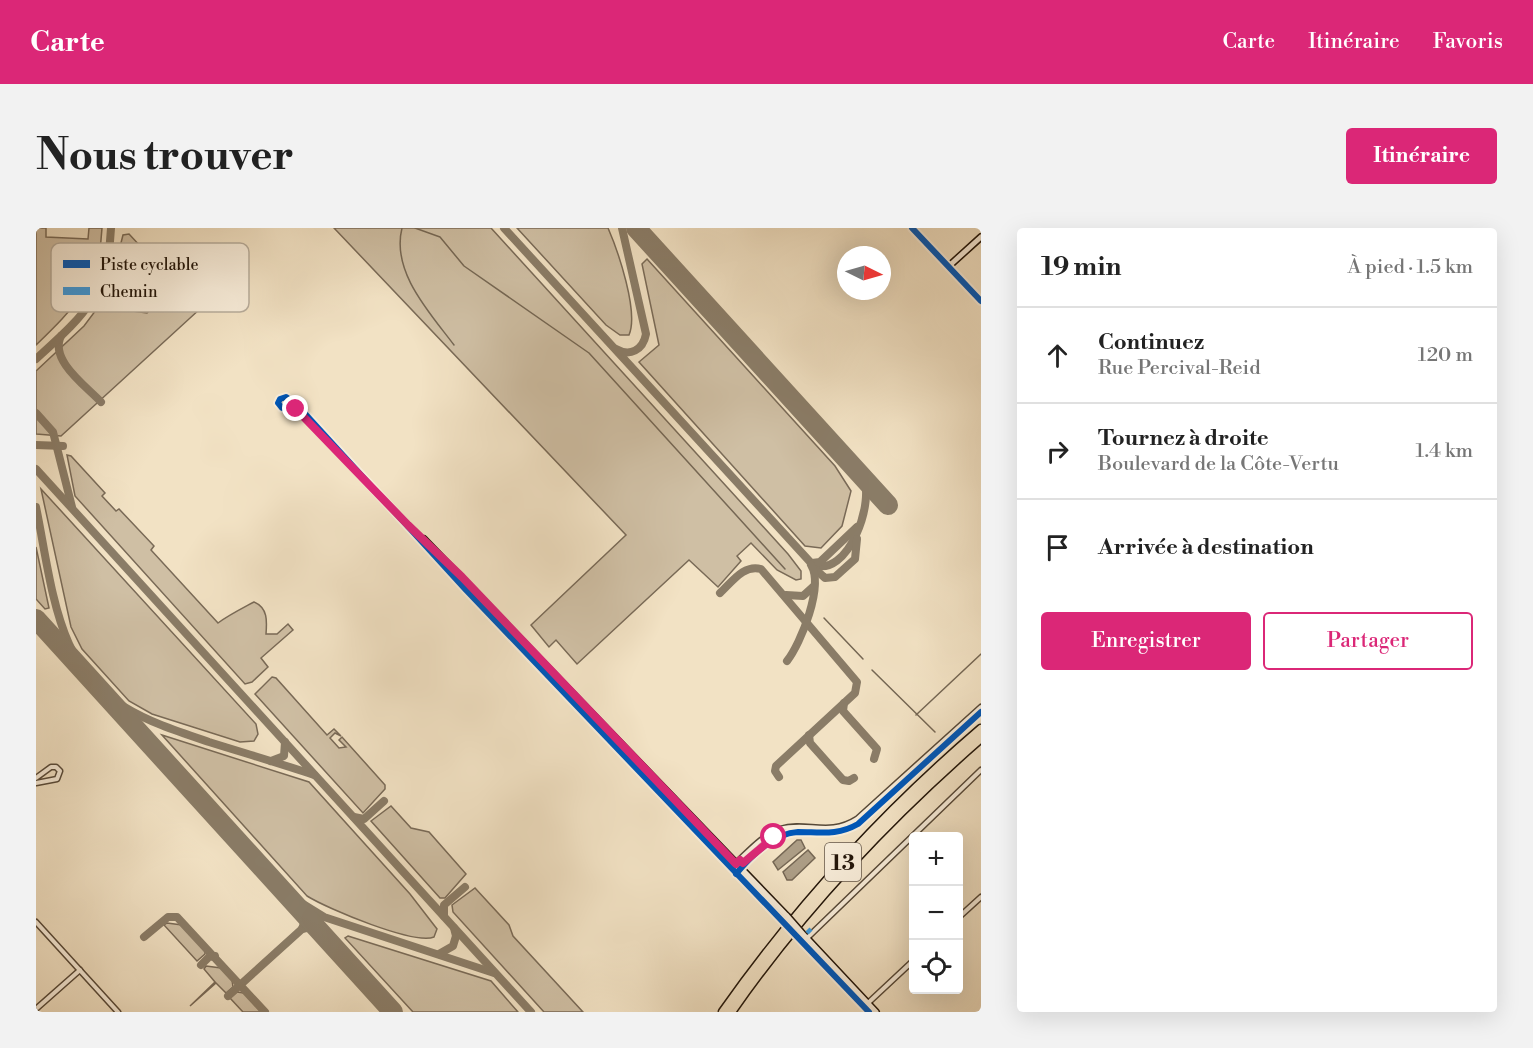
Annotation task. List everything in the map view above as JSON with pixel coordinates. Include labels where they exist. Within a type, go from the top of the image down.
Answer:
[{"type":"highway","name":"13","points":[[723,1012],[780,937],[835,872],[914,789],[981,729]]},
{"type":"highway","name":"13","points":[[731,1012],[784,941],[841,874],[916,796],[979,739]]},
{"type":"street","points":[[912,228],[981,301]]},
{"type":"street","points":[[949,267],[981,237]]},
{"type":"street","points":[[310,420],[294,408],[282,408],[278,403],[280,399],[285,396],[310,420],[800,934],[867,1008],[876,1012]]},
{"type":"street","points":[[735,867],[772,833],[786,827],[835,828],[857,819],[981,707]]},
{"type":"street","points":[[36,778],[51,767],[60,770],[57,779],[36,783]]},
{"type":"street","points":[[805,940],[981,770]]},
{"type":"street","points":[[963,913],[981,897]]},
{"type":"street","points":[[36,922],[118,1012]]},
{"type":"street","points":[[867,1008],[909,965]]},
{"type":"street","points":[[36,1009],[80,970]]},
{"type":"shaded area","points":[[36,228],[46,228],[46,237],[88,239],[89,228],[102,228],[100,243],[51,243],[51,312],[68,312],[36,345]]},
{"type":"shaded area","points":[[334,228],[491,228],[788,554],[801,571],[801,579],[796,580],[777,570],[751,543],[737,556],[741,561],[718,587],[689,560],[577,664],[556,640],[549,647],[531,625],[626,535]]},
{"type":"shaded area","points":[[517,228],[608,228],[622,266],[629,297],[631,325],[629,335],[620,335],[606,325]]},
{"type":"shaded area","points":[[129,234],[137,243],[121,243],[123,235]]},
{"type":"shaded area","points":[[647,259],[835,466],[851,491],[842,526],[821,548],[805,546],[639,362],[659,345],[642,264]]},
{"type":"shaded area","points":[[94,312],[197,312],[61,436],[36,434],[36,371],[84,326]]},
{"type":"shaded area","points":[[67,455],[71,456],[105,493],[102,496],[116,511],[119,509],[154,546],[151,550],[218,623],[254,602],[264,611],[266,634],[277,634],[288,624],[293,630],[261,658],[268,667],[252,682],[245,684],[75,496]]},
{"type":"shaded area","points":[[41,489],[256,724],[258,734],[254,741],[240,742],[152,714],[129,701],[82,649],[71,627]]},
{"type":"shaded area","points":[[36,547],[49,608],[45,609],[36,599]]},
{"type":"shaded area","points":[[272,677],[276,678],[327,735],[334,729],[341,736],[335,733],[330,738],[339,748],[346,747],[339,740],[342,737],[385,785],[385,789],[363,813],[255,694]]},
{"type":"shaded area","points":[[162,735],[309,782],[410,894],[437,929],[434,937],[409,936],[391,931],[351,917],[307,896]]},
{"type":"shaded area","points":[[391,806],[411,828],[429,832],[466,874],[445,898],[440,898],[371,821]]},
{"type":"shaded area","points":[[797,840],[801,840],[805,848],[778,870],[773,862]]},
{"type":"shaded area","points":[[808,850],[815,858],[792,880],[787,880],[783,872]]},
{"type":"shaded area","points":[[475,888],[509,925],[513,936],[583,1012],[544,1012],[453,912],[452,905]]},
{"type":"shaded area","points":[[167,923],[182,925],[205,950],[205,954],[197,961],[164,925]]},
{"type":"shaded area","points":[[348,936],[491,981],[518,1012],[413,1012],[345,938]]},
{"type":"shaded area","points":[[206,966],[221,968],[232,980],[233,987],[226,993],[216,983],[190,1006],[215,982],[204,969]]},
{"type":"shaded area","points":[[237,992],[244,993],[261,1012],[243,1012],[230,998]]},
{"type":"waterway","points":[[402,228],[400,244],[407,276],[424,306],[454,345]]},
{"type":"waterway","points":[[415,228],[440,237],[464,266],[589,353],[785,569]]},
{"type":"waterway","points":[[824,618],[863,659]]},
{"type":"waterway","points":[[916,715],[981,654]]},
{"type":"waterway","points":[[872,670],[935,732]]},
{"type":"taxiway","points":[[110,243],[111,228]]},
{"type":"taxiway","points":[[504,228],[812,564],[825,566],[837,561],[848,549],[856,535],[866,501],[866,487],[862,476]]},
{"type":"taxiway","points":[[616,349],[631,352],[639,348],[646,334],[622,228]]},
{"type":"taxiway","points":[[36,359],[84,312]]},
{"type":"taxiway","points":[[61,336],[59,345],[64,363],[101,402]]},
{"type":"taxiway","points":[[36,413],[53,432],[72,507]]},
{"type":"taxiway","points":[[36,445],[63,446]]},
{"type":"taxiway","points":[[36,469],[531,1012]]},
{"type":"taxiway","points":[[36,507],[53,594],[63,628],[69,644],[94,683],[127,709],[146,719],[209,742],[314,775]]},
{"type":"taxiway","points":[[812,563],[820,562],[857,527]]},
{"type":"taxiway","points":[[815,569],[825,578],[835,577],[855,559],[857,539]]},
{"type":"taxiway","points":[[787,661],[804,628],[813,600],[815,586],[811,565]]},
{"type":"taxiway","points":[[720,593],[744,571],[761,569],[857,682],[855,693],[776,766],[775,771],[779,777]]},
{"type":"taxiway","points":[[786,595],[803,596],[814,586]]},
{"type":"taxiway","points":[[844,703],[843,711],[877,749],[874,759]]},
{"type":"taxiway","points":[[809,735],[810,743],[843,780],[849,781],[854,778]]},
{"type":"taxiway","points":[[271,761],[284,756],[285,742]]},
{"type":"taxiway","points":[[354,817],[364,819],[384,801]]},
{"type":"taxiway","points":[[255,860],[290,896],[324,917],[494,973]]},
{"type":"taxiway","points":[[444,916],[444,905],[465,887]]},
{"type":"taxiway","points":[[228,996],[302,929],[305,920],[302,912]]},
{"type":"taxiway","points":[[144,937],[168,917],[177,917],[265,1012]]},
{"type":"taxiway","points":[[302,929],[311,927],[320,931]]},
{"type":"taxiway","points":[[439,954],[453,946],[456,936],[454,928]]},
{"type":"taxiway","points":[[201,965],[209,957],[215,956]]},
{"type":"runway","points":[[636,228],[888,505]]},
{"type":"runway","points":[[36,619],[393,1012]]},
{"type":"marked path","points":[[807,933],[811,929]]},
{"type":"cycle path","points":[[912,228],[981,301]]},
{"type":"cycle path","points":[[310,420],[294,408],[282,408],[278,403],[280,399],[286,397],[298,406],[466,590],[869,1012]]},
{"type":"cycle path","points":[[736,874],[756,853],[780,836],[798,832],[836,832],[858,824],[981,712]]},
{"type":"route","points":[[296,409],[310,420],[408,525],[431,545],[513,629],[736,864],[740,860],[743,863],[774,837]]}]
